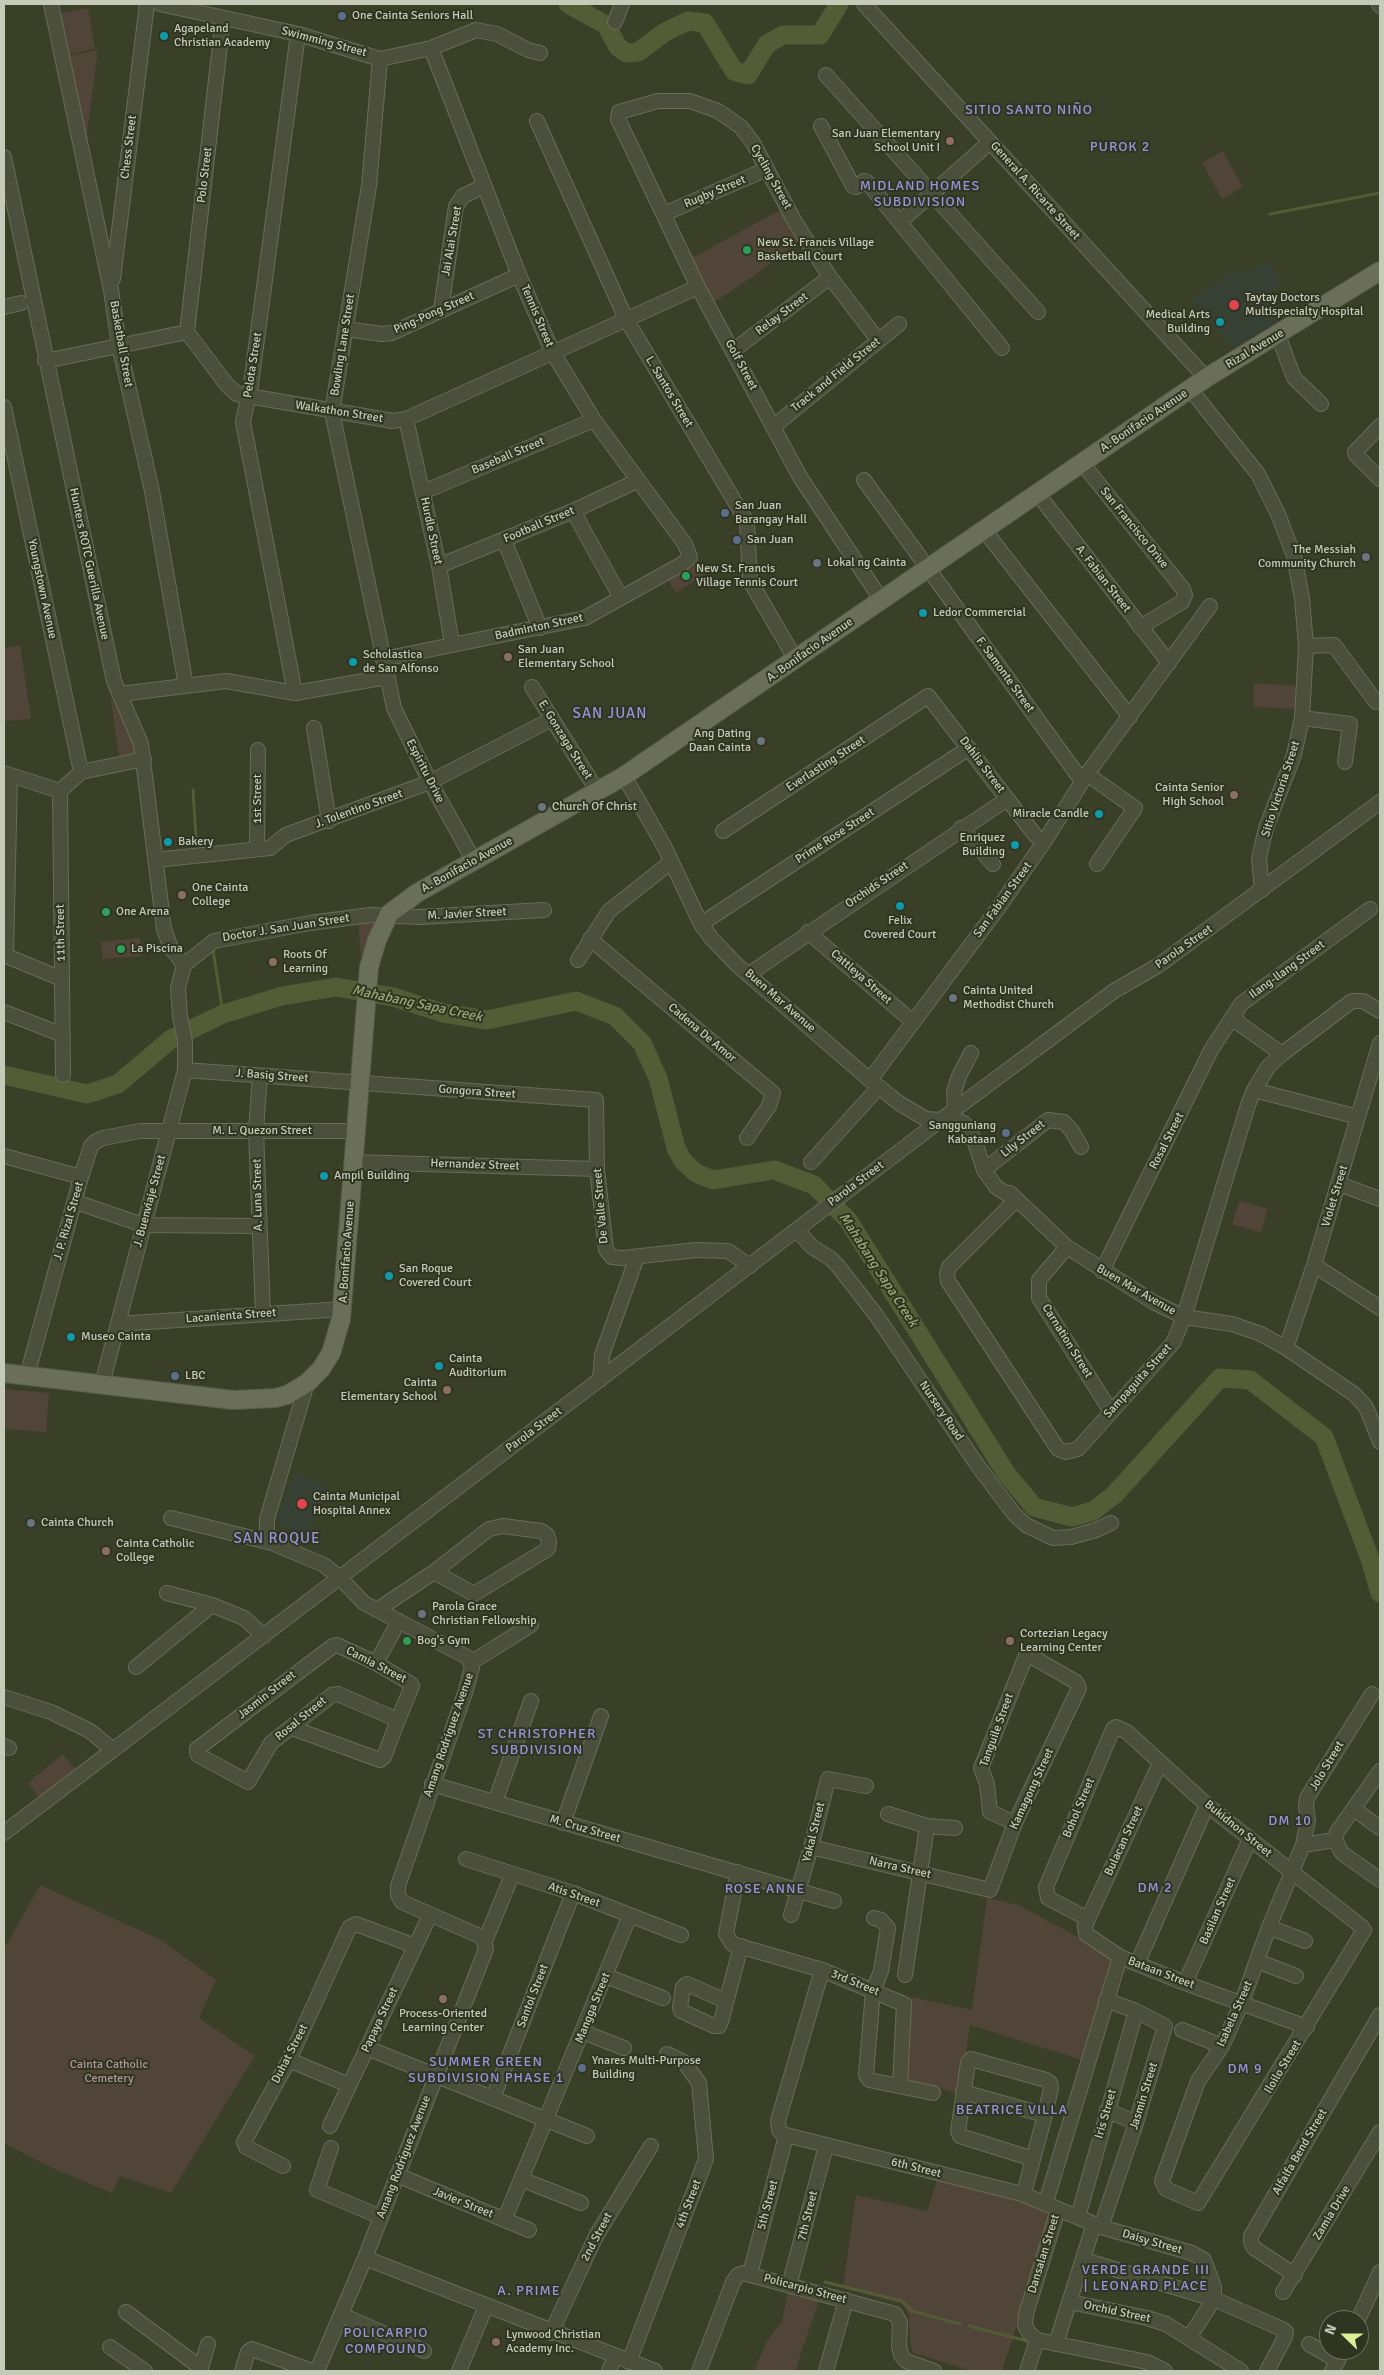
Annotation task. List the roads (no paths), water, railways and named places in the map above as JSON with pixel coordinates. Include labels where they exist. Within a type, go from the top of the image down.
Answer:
[{"type":"main road","name":"Rizal Avenue","points":[[1206,378],[1380,271]]},
{"type":"main road","name":"A. Bonifacio Avenue","points":[[4,1373],[233,1400],[275,1398],[287,1395],[307,1383],[321,1369],[331,1353],[339,1330],[343,1309],[355,1131],[369,983],[374,948],[389,914],[409,898],[624,776],[1206,378]]},
{"type":"street","name":"Basketball Street","points":[[52,4],[112,290],[119,345],[152,491],[186,686]]},
{"type":"street","name":"Chess Street","points":[[112,290],[147,4]]},
{"type":"street","name":"Swimming Street","points":[[160,4],[298,34],[380,58],[431,48],[476,30],[497,34],[528,50],[540,53]]},
{"type":"street","points":[[614,22],[622,4]]},
{"type":"street","name":"General A. Ricarte Street","points":[[864,4],[1206,378]]},
{"type":"street","name":"Polo Street","points":[[187,332],[223,19]]},
{"type":"street","name":"Pelota Street","points":[[295,693],[243,422],[298,34]]},
{"type":"street","name":"Tennis Street","points":[[431,48],[519,275],[553,353],[594,420],[685,544],[690,557]]},
{"type":"street","name":"Bowling Lane Street","points":[[380,58],[369,186],[332,412],[385,668]]},
{"type":"street","points":[[826,75],[1038,312]]},
{"type":"street","name":"Cycling Street","points":[[618,119],[619,112],[658,102],[690,101],[718,111],[741,127],[830,277],[878,340]]},
{"type":"street","name":"Golf Street","points":[[618,119],[698,286],[734,350],[800,477],[882,601]]},
{"type":"street","name":"L. Santos Street","points":[[537,121],[626,319],[747,522],[750,582],[796,660]]},
{"type":"street","points":[[821,126],[853,186],[856,188],[866,181],[901,221],[1002,348]]},
{"type":"street","points":[[901,221],[990,142]]},
{"type":"street","name":"Hunters ROTC Guerilla Avenue","points":[[4,157],[112,673],[141,744],[164,929],[171,948],[184,965]]},
{"type":"street","name":"Rugby Street","points":[[664,214],[767,169]]},
{"type":"street","name":"Jai Alai Street","points":[[441,310],[456,206],[462,196],[484,186]]},
{"type":"street","name":"Ping-Pong Street","points":[[345,329],[382,334],[392,333],[519,275]]},
{"type":"street","name":"Relay Street","points":[[734,350],[830,277]]},
{"type":"street","name":"Walkathon Street","points":[[187,332],[227,385],[237,394],[332,412],[393,421],[406,419],[698,286]]},
{"type":"street","points":[[4,307],[21,303]]},
{"type":"street","name":"Track and Field Street","points":[[773,427],[899,324]]},
{"type":"street","points":[[45,360],[187,332]]},
{"type":"street","points":[[1278,335],[1294,378],[1320,404]]},
{"type":"street","name":"Sitio Victoria Street","points":[[1191,390],[1258,474],[1278,514],[1294,556],[1302,598],[1306,646],[1302,718],[1294,755],[1266,828],[1259,858],[1262,890]]},
{"type":"street","name":"Youngstown Avenue","points":[[4,407],[81,772]]},
{"type":"street","name":"Hurdle Street","points":[[406,419],[439,566],[452,644]]},
{"type":"street","name":"Baseball Street","points":[[423,492],[594,420]]},
{"type":"street","points":[[1380,426],[1355,452],[1356,456],[1380,479]]},
{"type":"street","name":"San Francisco Drive","points":[[1082,463],[1183,589],[1182,602],[1140,627]]},
{"type":"street","name":"F. Samonte Street","points":[[864,480],[927,569],[1084,778],[1135,808],[1097,864]]},
{"type":"street","name":"Football Street","points":[[439,566],[573,511],[637,481]]},
{"type":"street","name":"A. Fabian Street","points":[[1038,493],[1140,627],[1170,663]]},
{"type":"street","points":[[573,511],[621,598]]},
{"type":"street","points":[[984,530],[1130,717]]},
{"type":"street","points":[[504,540],[540,628]]},
{"type":"street","name":"Badminton Street","points":[[120,694],[234,681],[295,693],[385,668],[452,644],[584,618],[682,564],[690,557]]},
{"type":"street","name":"San Fabian Street","points":[[811,1162],[874,1083],[913,1022],[999,907],[1046,839],[1084,778],[1210,606]]},
{"type":"street","points":[[1306,646],[1334,645],[1376,702]]},
{"type":"street","name":"Espiritu Drive","points":[[385,668],[394,708],[430,782],[474,861]]},
{"type":"street","name":"E. Gonzaga Street","points":[[532,687],[598,792]]},
{"type":"street","name":"Dahlia Street","points":[[928,696],[1035,835]]},
{"type":"street","name":"Everlasting Street","points":[[723,831],[928,696]]},
{"type":"street","points":[[1302,718],[1350,724],[1345,762]]},
{"type":"street","name":"J. Tolentino Street","points":[[155,860],[270,848],[286,835],[329,821],[430,782],[552,719]]},
{"type":"street","points":[[314,728],[329,821]]},
{"type":"street","name":"Prime Rose Street","points":[[701,924],[968,748]]},
{"type":"street","name":"1st Street","points":[[257,849],[258,750]]},
{"type":"street","points":[[62,979],[5,956],[7,774],[60,790],[81,772],[144,759]]},
{"type":"street","name":"Buen Mar Avenue","points":[[624,776],[664,846],[701,924],[723,951],[749,974],[874,1083],[915,1114],[926,1119],[959,1121],[970,1130],[984,1170],[996,1188],[1016,1200],[1067,1247],[1102,1271],[1184,1318],[1232,1324],[1261,1334],[1286,1348],[1354,1394],[1366,1408],[1380,1442]]},
{"type":"street","name":"11th Street","points":[[60,790],[63,1075]]},
{"type":"street","name":"Orchids Street","points":[[749,974],[1007,798]]},
{"type":"street","name":"Parola Street","points":[[4,1833],[942,1119],[1106,997],[1159,965],[1380,802]]},
{"type":"street","points":[[961,828],[993,864]]},
{"type":"street","points":[[578,960],[609,911],[671,862]]},
{"type":"street","name":"Ilang-llang Street","points":[[1235,1014],[1241,1004],[1370,909]]},
{"type":"street","name":"M. Javier Street","points":[[389,914],[420,917],[544,910]]},
{"type":"street","name":"Doctor J. San Juan Street","points":[[184,965],[207,945],[220,939],[310,923],[389,914]]},
{"type":"street","name":"Cattleya Street","points":[[808,932],[913,1022]]},
{"type":"street","name":"Cadena De Amor","points":[[590,939],[773,1093],[770,1106],[747,1138]]},
{"type":"street","name":"J. Buenviaje Street","points":[[102,1384],[186,1070],[185,1042],[180,1016],[178,988],[184,965]]},
{"type":"street","name":"Sampaguita Street","points":[[1016,1200],[950,1266],[947,1274],[948,1281],[1058,1449],[1066,1452],[1078,1450],[1110,1410],[1173,1343],[1184,1318],[1254,1090],[1268,1068],[1282,1054],[1352,1001],[1363,1001],[1380,1011]]},
{"type":"street","points":[[4,1012],[63,1035]]},
{"type":"street","points":[[1235,1014],[1237,1022],[1282,1054]]},
{"type":"street","name":"Rosal Street","points":[[1102,1271],[1211,1050],[1235,1014]]},
{"type":"street","name":"Violet Street","points":[[1286,1348],[1339,1184],[1380,1043]]},
{"type":"street","points":[[955,1110],[954,1092],[959,1076],[971,1053]]},
{"type":"street","name":"J. Basig Street","points":[[186,1070],[359,1083]]},
{"type":"street","name":"A. Luna Street","points":[[260,1076],[256,1130],[258,1226],[263,1314]]},
{"type":"street","name":"Gongora Street","points":[[359,1083],[596,1100]]},
{"type":"street","points":[[1254,1090],[1358,1117]]},
{"type":"street","name":"De Valle Street","points":[[596,1100],[597,1169],[606,1250],[612,1257],[637,1257],[696,1250],[728,1252],[750,1266]]},
{"type":"street","name":"Lily Street","points":[[984,1170],[1048,1120],[1064,1122],[1072,1131],[1080,1147]]},
{"type":"street","name":"J. P. Rizal Street","points":[[26,1376],[52,1276],[76,1202],[81,1177],[91,1146],[103,1138],[140,1131],[170,1131]]},
{"type":"street","name":"M. L. Quezon Street","points":[[170,1131],[355,1131]]},
{"type":"street","points":[[4,1156],[81,1177]]},
{"type":"street","name":"Hernandez Street","points":[[353,1162],[597,1169]]},
{"type":"street","points":[[1339,1184],[1380,1199]]},
{"type":"street","points":[[76,1202],[143,1225],[258,1226]]},
{"type":"street","name":"Nursery Road","points":[[797,1230],[812,1247],[830,1258],[838,1266],[870,1308],[983,1473],[1014,1514],[1026,1525],[1053,1538],[1071,1537],[1096,1530],[1111,1523]]},
{"type":"street","name":"Carnation Street","points":[[1067,1247],[1039,1280],[1039,1298],[1110,1410]]},
{"type":"street","points":[[600,1380],[602,1355],[637,1257]]},
{"type":"street","points":[[1314,1265],[1380,1308]]},
{"type":"street","name":"Lacanienta Street","points":[[118,1324],[343,1309]]},
{"type":"street","points":[[272,1543],[267,1532],[267,1519],[307,1383]]},
{"type":"street","name":"Amang Rodriguez Avenue","points":[[171,1518],[272,1543],[324,1565],[340,1578],[364,1603],[472,1662],[469,1684],[432,1784],[398,1886],[398,1895],[402,1902],[482,1936],[486,1949],[342,2315],[317,2371]]},
{"type":"street","points":[[377,1610],[434,1572],[489,1529],[495,1527],[541,1531],[547,1535],[549,1541],[548,1549],[474,1594],[434,1572]]},
{"type":"street","points":[[167,1593],[212,1605],[244,1618],[264,1636]]},
{"type":"street","points":[[136,1667],[212,1605]]},
{"type":"street","points":[[376,1663],[399,1621]]},
{"type":"street","points":[[472,1662],[530,1625]]},
{"type":"street","name":"Camia Street","points":[[337,1645],[376,1663],[410,1682],[412,1686],[398,1720]]},
{"type":"street","name":"Jasmin Street","points":[[250,1781],[245,1782],[198,1755],[198,1749],[329,1647],[337,1645]]},
{"type":"street","name":"Tanguile Street","points":[[1015,1823],[990,1812],[987,1784],[982,1768],[1025,1658],[1029,1655],[1076,1682],[1079,1688]]},
{"type":"street","name":"Kamagong Street","points":[[988,1890],[991,1888],[1015,1823],[1079,1688]]},
{"type":"street","name":"Rosal Street","points":[[250,1781],[271,1743],[335,1694],[398,1720]]},
{"type":"street","name":"Jolo Street","points":[[1292,1872],[1303,1845],[1308,1820],[1307,1798],[1372,1694]]},
{"type":"street","points":[[4,1697],[51,1712],[90,1732],[113,1750]]},
{"type":"street","points":[[495,1802],[531,1701]]},
{"type":"street","points":[[563,1823],[601,1716]]},
{"type":"street","points":[[292,1728],[380,1760],[384,1757],[398,1720]]},
{"type":"street","name":"Bukidnon Street","points":[[1112,1729],[1120,1727],[1127,1732],[1207,1805],[1362,1928],[1364,1932]]},
{"type":"street","name":"Bohol Street","points":[[1088,1919],[1048,1898],[1046,1887],[1112,1729]]},
{"type":"street","name":"Bulacan Street","points":[[1088,1919],[1160,1763]]},
{"type":"street","points":[[1334,1840],[1337,1832],[1379,1775]]},
{"type":"street","name":"Yakal Street","points":[[791,1915],[829,1778],[866,1786]]},
{"type":"street","name":"M. Cruz Street","points":[[432,1784],[738,1872]]},
{"type":"street","points":[[1137,1964],[1207,1805]]},
{"type":"street","points":[[1354,1810],[1380,1828]]},
{"type":"street","points":[[888,1814],[928,1826],[955,1828]]},
{"type":"street","points":[[905,1976],[928,1826]]},
{"type":"street","name":"Basilan Street","points":[[1185,1983],[1250,1839]]},
{"type":"street","points":[[1303,1845],[1334,1840]]},
{"type":"street","points":[[1334,1840],[1342,1853],[1380,1880]]},
{"type":"street","name":"Narra Street","points":[[811,1847],[988,1890]]},
{"type":"street","name":"Atis Street","points":[[466,1859],[573,1893],[680,1935]]},
{"type":"street","points":[[738,1872],[834,1901]]},
{"type":"street","name":"3rd Street","points":[[738,1872],[726,1934],[732,1944],[822,1970],[901,2002],[906,2007],[900,2086]]},
{"type":"street","name":"Isabela Street","points":[[1162,2181],[1198,2080],[1222,2046],[1242,2002],[1269,1927],[1292,1872]]},
{"type":"street","name":"Amang Rodriguez Avenue","points":[[485,1942],[512,1875]]},
{"type":"street","name":"Santol Street","points":[[492,2098],[573,1893]]},
{"type":"street","name":"Papaya Street","points":[[330,2126],[430,1915]]},
{"type":"street","name":"Mangga Street","points":[[508,2210],[630,1915]]},
{"type":"street","points":[[874,1918],[881,1920],[888,1928],[881,1971],[873,1991],[866,2075],[870,2080],[933,2093]]},
{"type":"street","name":"Bataan Street","points":[[1088,1919],[1085,1926],[1086,1934],[1120,1957],[1185,1983],[1307,2027]]},
{"type":"street","name":"Duhat Street","points":[[283,2166],[246,2147],[244,2142],[289,2060],[349,1928],[356,1924],[415,1946]]},
{"type":"street","points":[[1269,1927],[1305,1941]]},
{"type":"street","name":"Iloilo Street","points":[[1162,2181],[1166,2189],[1195,2204],[1200,2202],[1364,1932]]},
{"type":"street","points":[[726,2001],[741,1946]]},
{"type":"street","name":"Dansalan Street","points":[[1037,2340],[1025,2325],[1026,2314],[1058,2210],[1046,2202],[1120,1957]]},
{"type":"street","points":[[1257,1960],[1296,1976]]},
{"type":"street","points":[[786,2136],[779,2130],[778,2121],[822,1970]]},
{"type":"street","points":[[606,1976],[663,1998]]},
{"type":"street","name":"Jasmin Street","points":[[1056,2344],[1084,2260],[1136,2123],[1165,2026],[1136,2011],[1106,2000]]},
{"type":"street","name":"Iris Street","points":[[1078,2217],[1136,2011]]},
{"type":"street","name":"Alfalfa Bend Street","points":[[1295,2275],[1254,2248],[1251,2242],[1252,2236],[1380,2015]]},
{"type":"street","points":[[1182,2030],[1222,2046]]},
{"type":"street","points":[[583,2032],[624,2048]]},
{"type":"street","points":[[367,2048],[587,2136]]},
{"type":"street","name":"4th Street","points":[[629,2362],[706,2158],[700,2083],[684,2062],[667,2054]]},
{"type":"street","points":[[1022,2194],[1045,2116],[1051,2088],[1050,2083],[1046,2080],[971,2059],[968,2063],[963,2092],[960,2136],[1032,2159]]},
{"type":"street","points":[[289,2060],[349,2084]]},
{"type":"street","points":[[963,2092],[1045,2116]]},
{"type":"street","points":[[1107,2110],[1136,2123]]},
{"type":"street","name":"Zamia Drive","points":[[1283,2292],[1376,2151],[1380,2132]]},
{"type":"street","name":"6th Street","points":[[786,2136],[1022,2194],[1046,2202]]},
{"type":"street","name":"5th Street","points":[[750,2274],[786,2136]]},
{"type":"street","name":"2nd Street","points":[[551,2332],[596,2236],[651,2146]]},
{"type":"street","name":"7th Street","points":[[789,2286],[826,2146]]},
{"type":"street","points":[[331,2148],[317,2190],[381,2217]]},
{"type":"street","name":"Javier Street","points":[[397,2175],[529,2230]]},
{"type":"street","points":[[521,2178],[581,2203]]},
{"type":"street","name":"Daisy Street","points":[[1058,2210],[1098,2225],[1192,2253],[1204,2260],[1214,2288],[1214,2299]]},
{"type":"street","points":[[364,2258],[655,2371]]},
{"type":"street","points":[[1084,2260],[1214,2299],[1286,2332],[1267,2371]]},
{"type":"street","points":[[1363,2310],[1380,2272]]},
{"type":"street","name":"Policarpio Street","points":[[700,2371],[733,2282],[738,2275],[750,2274],[895,2314],[900,2322],[899,2346],[901,2355],[906,2361],[934,2371]]},
{"type":"street","points":[[1190,2338],[1214,2299]]},
{"type":"street","points":[[826,2371],[846,2300]]},
{"type":"street","name":"Orchid Street","points":[[1070,2302],[1147,2318],[1166,2324],[1241,2371]]},
{"type":"street","points":[[459,2371],[486,2306]]},
{"type":"street","points":[[126,2312],[200,2369],[208,2344]]},
{"type":"street","points":[[342,2315],[424,2351]]},
{"type":"street","points":[[1027,2371],[1037,2340],[1146,2362],[1165,2371]]},
{"type":"street","points":[[1309,2344],[1338,2361]]},
{"type":"street","points":[[110,2347],[146,2371]]},
{"type":"street","points":[[242,2371],[248,2352],[252,2349],[312,2371]]},
{"type":"street","points":[[609,2371],[615,2356]]},
{"type":"waterway","points":[[568,4],[606,25],[618,47],[627,53],[638,52],[665,32],[688,21],[705,23],[734,71],[748,75],[767,44],[783,35],[820,35],[839,4]]},
{"type":"waterway","points":[[1270,214],[1380,193]]},
{"type":"waterway","points":[[193,790],[196,838]]},
{"type":"waterway","points":[[213,950],[223,1014]]},
{"type":"waterway","name":"Mahabang Sapa Creek","points":[[4,1075],[87,1094],[118,1084],[171,1039],[223,1014],[282,996],[336,987],[393,997],[443,1013],[487,1020],[576,1001],[615,1016],[642,1043],[658,1078],[676,1148],[683,1161],[696,1173],[713,1180],[774,1170],[814,1185],[848,1220],[1006,1473],[1034,1507],[1072,1517],[1093,1511],[1114,1495],[1220,1378],[1250,1380],[1324,1437],[1370,1559],[1380,1593]]},
{"type":"waterway","points":[[825,2282],[902,2301],[912,2311],[960,2324]]},
{"type":"waterway","points":[[969,2326],[1031,2342]]},
{"type":"place","name":"One Cainta Seniors Hall","points":[[342,16]]},
{"type":"place","name":"Agapeland Christian Academy","points":[[164,36]]},
{"type":"place","name":"San Juan Elementary School Unit I","points":[[950,141]]},
{"type":"place","name":"New St. Francis Village Basketball Court","points":[[747,250]]},
{"type":"place","name":"Taytay Doctors Multispecialty Hospital","points":[[1234,305]]},
{"type":"place","name":"Medical Arts Building","points":[[1220,322]]},
{"type":"place","name":"San Juan Barangay Hall","points":[[725,513]]},
{"type":"place","name":"San Juan","points":[[737,540]]},
{"type":"place","name":"The Messiah Community Church","points":[[1366,557]]},
{"type":"place","name":"Lokal ng Cainta","points":[[817,563]]},
{"type":"place","name":"New St. Francis Village Tennis Court","points":[[686,576]]},
{"type":"place","name":"Ledor Commercial","points":[[923,613]]},
{"type":"place","name":"San Juan Elementary School","points":[[508,657]]},
{"type":"place","name":"Scholastica de San Alfonso","points":[[353,662]]},
{"type":"place","name":"Ang Dating Daan Cainta","points":[[761,741]]},
{"type":"place","name":"Cainta Senior High School","points":[[1234,795]]},
{"type":"place","name":"Church Of Christ","points":[[542,807]]},
{"type":"place","name":"Miracle Candle","points":[[1099,814]]},
{"type":"place","name":"Bakery","points":[[168,842]]},
{"type":"place","name":"Enriquez Building","points":[[1015,845]]},
{"type":"place","name":"One Cainta College","points":[[182,895]]},
{"type":"place","name":"Felix Covered Court","points":[[900,906]]},
{"type":"place","name":"One Arena","points":[[106,912]]},
{"type":"place","name":"La Piscina","points":[[121,949]]},
{"type":"place","name":"Roots Of Learning","points":[[273,962]]},
{"type":"place","name":"Cainta United Methodist Church","points":[[953,998]]},
{"type":"place","name":"Sangguniang Kabataan","points":[[1006,1133]]},
{"type":"place","name":"Ampil Building","points":[[324,1176]]},
{"type":"place","name":"San Roque Covered Court","points":[[389,1276]]},
{"type":"place","name":"Museo Cainta","points":[[71,1337]]},
{"type":"place","name":"Cainta Auditorium","points":[[439,1366]]},
{"type":"place","name":"LBC","points":[[175,1376]]},
{"type":"place","name":"Cainta Elementary School","points":[[447,1390]]},
{"type":"place","name":"Cainta Municipal Hospital Annex","points":[[302,1504]]},
{"type":"place","name":"Cainta Church","points":[[31,1523]]},
{"type":"place","name":"Cainta Catholic College","points":[[106,1551]]},
{"type":"place","name":"Parola Grace Christian Fellowship","points":[[422,1614]]},
{"type":"place","name":"Bog's Gym","points":[[407,1641]]},
{"type":"place","name":"Cortezian Legacy Learning Center","points":[[1010,1641]]},
{"type":"place","name":"Process-Oriented Learning Center","points":[[443,1999]]},
{"type":"place","name":"Ynares Multi-Purpose Building","points":[[582,2068]]},
{"type":"place","name":"Lynwood Christian Academy Inc.","points":[[496,2342]]},
{"type":"district","name":"SITIO SANTO NIÑO","points":[[1029,110]]},
{"type":"district","name":"PUROK 2","points":[[1120,147]]},
{"type":"district","name":"MIDLAND HOMES SUBDIVISION","points":[[920,194]]},
{"type":"district","name":"SAN JUAN","points":[[610,714]]},
{"type":"district","name":"SAN ROQUE","points":[[277,1539]]},
{"type":"district","name":"ST CHRISTOPHER SUBDIVISION","points":[[537,1742]]},
{"type":"district","name":"DM 10","points":[[1290,1821]]},
{"type":"district","name":"DM 2","points":[[1155,1888]]},
{"type":"district","name":"ROSE ANNE","points":[[765,1889]]},
{"type":"district","name":"DM 9","points":[[1245,2069]]},
{"type":"district","name":"SUMMER GREEN SUBDIVISION PHASE 1","points":[[486,2070]]},
{"type":"district","name":"BEATRICE VILLA","points":[[1012,2110]]},
{"type":"district","name":"VERDE GRANDE III | LEONARD PLACE","points":[[1146,2278]]},
{"type":"district","name":"A. PRIME","points":[[529,2291]]},
{"type":"district","name":"POLICARPIO COMPOUND","points":[[386,2342]]},
{"type":"park label","name":"Cainta Catholic Cemetery","points":[[109,2072]]}]
